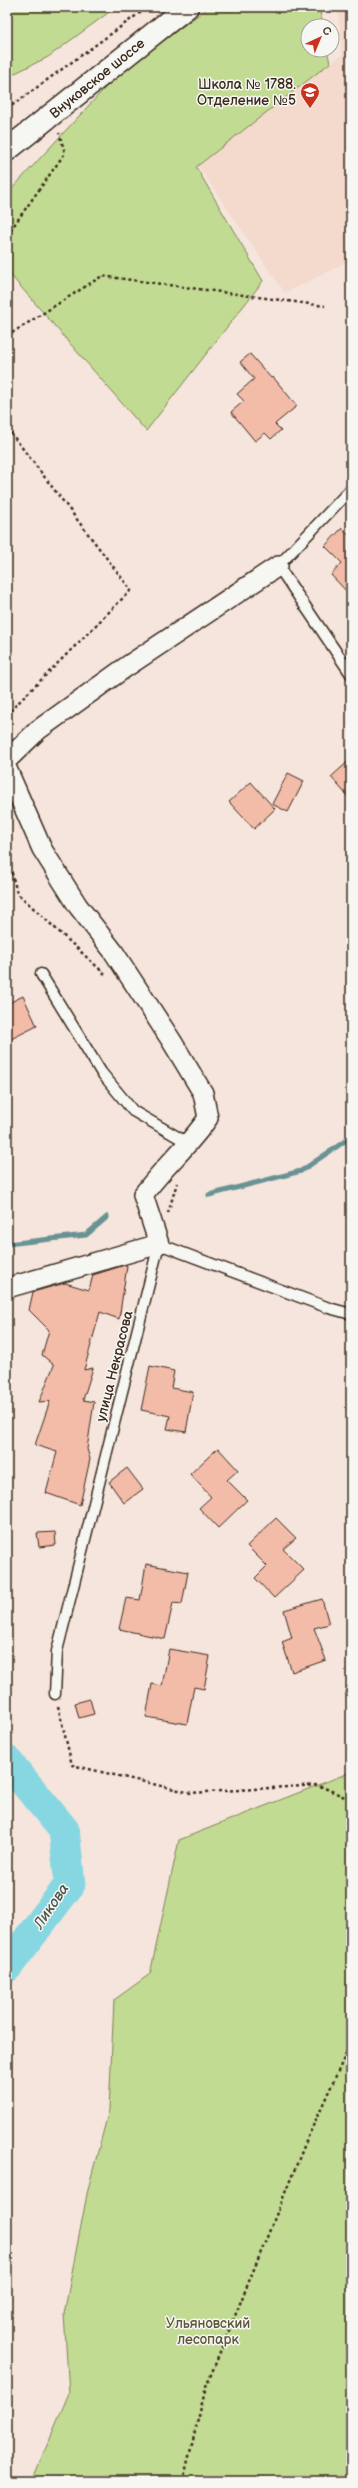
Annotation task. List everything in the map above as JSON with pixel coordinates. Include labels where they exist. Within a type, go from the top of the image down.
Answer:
[{"type":"main road","name":"Внуковское шоссе","points":[[10,143],[53,114],[187,7]]},
{"type":"street","points":[[7,760],[38,730],[126,667],[278,566]]},
{"type":"street","points":[[7,769],[42,849],[78,906],[113,951],[203,1093],[208,1118],[188,1143],[160,1171],[143,1194],[159,1244],[7,1288]]},
{"type":"lane","points":[[351,490],[278,566],[351,674]]},
{"type":"lane","points":[[41,974],[101,1072],[133,1112],[188,1143]]},
{"type":"lane","points":[[159,1244],[329,1308],[351,1314]]},
{"type":"lane","name":"улица Некрасова","points":[[55,1694],[57,1651],[159,1244]]},
{"type":"path","points":[[7,109],[148,7]]},
{"type":"path","points":[[7,235],[65,153],[53,114]]},
{"type":"path","points":[[7,336],[102,276],[325,306]]},
{"type":"path","points":[[7,428],[131,590],[7,714]]},
{"type":"path","points":[[7,855],[17,893],[111,980]]},
{"type":"path","points":[[168,1215],[178,1179]]},
{"type":"path","points":[[55,1694],[72,1765],[191,1792],[318,1785],[351,1800]]},
{"type":"path","points":[[183,2481],[206,2387],[307,2139],[351,2043]]},
{"type":"shaded area","name":"Школа № 1788. Отделение №5","points":[[338,7],[351,7],[351,260],[285,293],[196,163],[338,58],[340,58],[342,55]]},
{"type":"green space","points":[[7,7],[116,7],[48,57],[7,77]]},
{"type":"green space","points":[[209,7],[319,7],[321,18],[300,18],[300,58],[329,58],[330,63],[196,167],[263,281],[146,431],[7,271],[7,194],[117,75]]},
{"type":"green space","name":"Ульяновский лесопарк","points":[[351,1772],[351,2481],[32,2481],[69,2393],[64,2314],[88,2189],[109,2110],[114,2000],[150,1974],[179,1840]]},
{"type":"building","points":[[250,354],[271,378],[273,377],[297,406],[275,424],[281,430],[271,439],[265,433],[255,441],[231,412],[244,401],[237,394],[254,379],[240,362]]},
{"type":"building","points":[[342,528],[351,537],[351,596],[331,575],[342,563],[325,546]]},
{"type":"building","points":[[351,759],[351,800],[331,777]]},
{"type":"building","points":[[288,773],[304,781],[288,812],[272,804]]},
{"type":"building","points":[[251,782],[275,809],[254,829],[229,802]]},
{"type":"building","points":[[23,996],[37,1026],[11,1039],[7,1030],[7,1004]]},
{"type":"building","points":[[125,1265],[127,1266],[119,1319],[100,1312],[84,1370],[93,1368],[83,1400],[94,1402],[87,1449],[90,1459],[80,1505],[46,1493],[57,1452],[35,1445],[50,1401],[39,1402],[54,1365],[42,1355],[49,1330],[29,1310],[33,1292],[65,1283],[89,1290],[93,1275]]},
{"type":"building","points":[[150,1366],[174,1371],[171,1388],[193,1392],[186,1432],[167,1429],[170,1416],[141,1410]]},
{"type":"building","points":[[218,1448],[238,1470],[227,1480],[247,1500],[218,1528],[199,1508],[211,1497],[190,1474]]},
{"type":"building","points":[[127,1468],[143,1489],[124,1503],[109,1482]]},
{"type":"building","points":[[276,1518],[296,1538],[283,1549],[304,1570],[274,1598],[255,1578],[267,1566],[247,1546]]},
{"type":"building","points":[[55,1532],[56,1545],[39,1547],[37,1533]]},
{"type":"building","points":[[146,1564],[188,1572],[182,1604],[173,1603],[165,1639],[119,1629],[126,1598],[140,1600]]},
{"type":"building","points":[[322,1599],[329,1624],[314,1628],[326,1660],[292,1672],[282,1642],[292,1638],[284,1610]]},
{"type":"building","points":[[169,1649],[210,1656],[204,1689],[194,1687],[187,1724],[146,1717],[152,1684],[162,1686]]},
{"type":"building","points":[[90,1699],[94,1714],[79,1718],[75,1703]]},
{"type":"waterway","points":[[209,1195],[301,1171],[351,1137]]},
{"type":"waterway","points":[[7,1244],[86,1235],[107,1217]]},
{"type":"waterway","name":"Ликова","points":[[7,1761],[64,1830],[70,1884],[7,1967]]},
{"type":"place","name":"Школа № 1788. Отделение №5","points":[[310,109]]}]
